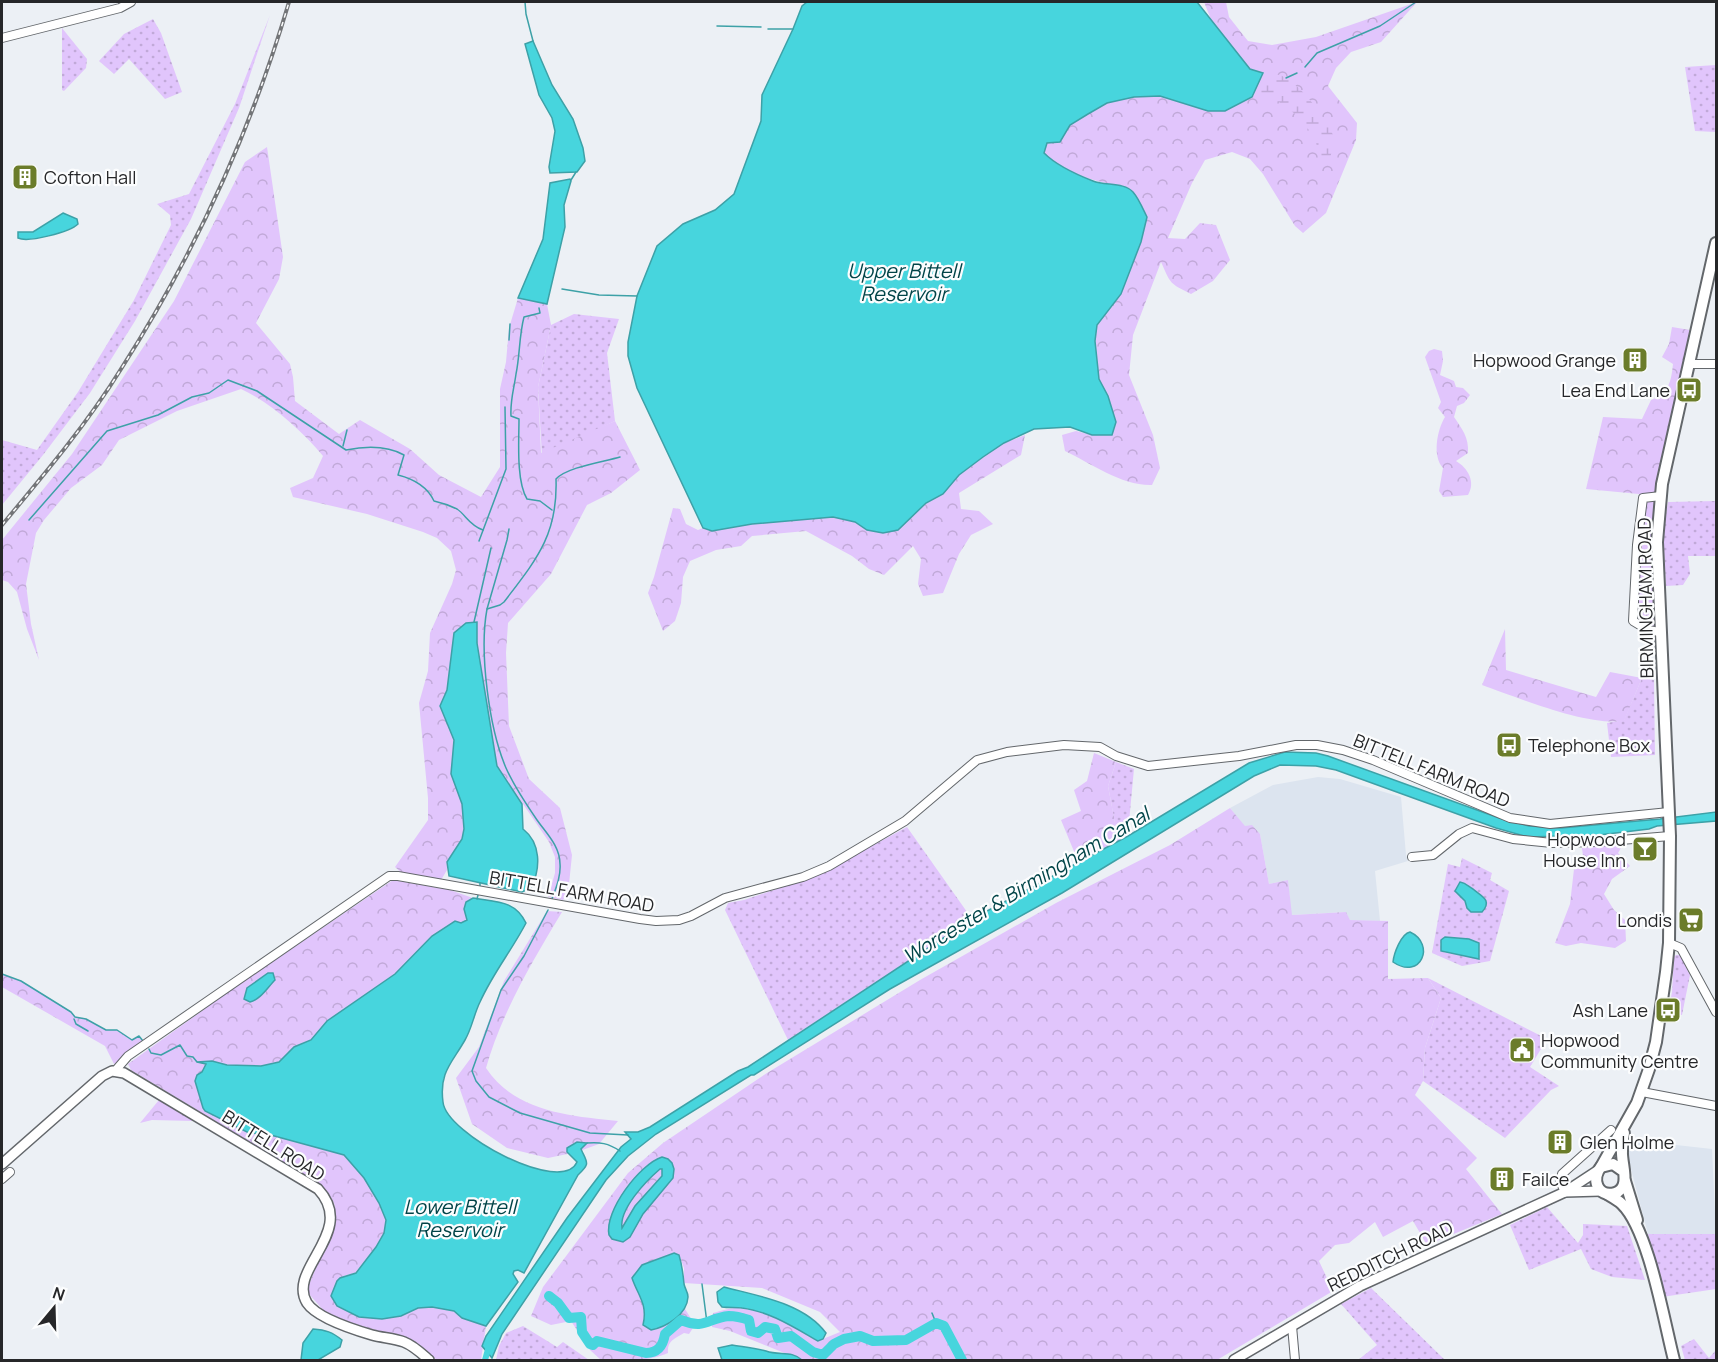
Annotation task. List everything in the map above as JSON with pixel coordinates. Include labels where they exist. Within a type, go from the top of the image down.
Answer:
[{"type":"highway","name":"BIRMINGHAM ROAD","points":[[1669,813],[1657,543],[1662,484],[1715,258],[1716,243]]},
{"type":"highway","name":"REDDITCH ROAD","points":[[1599,1169],[1626,1126],[1642,1092],[1656,1042],[1669,943],[1669,813]]},
{"type":"highway","name":"REDDITCH ROAD","points":[[1624,1176],[1622,1151],[1626,1126]]},
{"type":"highway","points":[[1638,1229],[1637,1216],[1624,1176],[1613,1164],[1599,1169],[1595,1178],[1596,1185],[1623,1205],[1638,1229],[1674,1360]]},
{"type":"highway","points":[[1604,1193],[1618,1192],[1624,1186],[1624,1176]]},
{"type":"main road","points":[[2,1164],[102,1076],[115,1071]]},
{"type":"main road","name":"BITTELL ROAD","points":[[115,1071],[126,1074],[318,1189],[330,1207],[331,1220],[328,1232],[305,1280],[306,1302],[319,1314],[350,1327],[406,1343],[429,1360]]},
{"type":"main road","name":"REDDITCH ROAD","points":[[1234,1360],[1360,1286],[1565,1192],[1599,1169]]},
{"type":"main road","name":"REDDITCH ROAD","points":[[1565,1192],[1604,1193]]},
{"type":"street","points":[[2,38],[120,8],[131,2]]},
{"type":"street","points":[[1690,364],[1716,364]]},
{"type":"street","points":[[1660,632],[1648,630],[1633,621],[1637,545],[1643,498],[1661,495]]},
{"type":"street","name":"BITTELL FARM ROAD","points":[[115,1071],[128,1056],[389,876],[640,919],[679,920],[725,898],[803,877],[828,866],[904,820],[977,760],[1007,752],[1064,744],[1100,747],[1116,756],[1148,766],[1239,756],[1296,745],[1317,745],[1343,750],[1373,760],[1510,818],[1550,824],[1669,813]]},
{"type":"street","points":[[1412,857],[1433,855],[1459,834],[1472,828],[1513,839],[1552,843],[1596,842],[1669,833]]},
{"type":"street","points":[[1669,943],[1681,948],[1716,1012]]},
{"type":"street","points":[[1642,1092],[1716,1106]]},
{"type":"street","points":[[1565,1192],[1560,1181],[1562,1174],[1611,1130]]},
{"type":"street","points":[[2,1179],[10,1172]]},
{"type":"street","points":[[1292,1326],[1295,1360]]},
{"type":"shaded area","points":[[1318,777],[1340,779],[1401,797],[1408,861],[1375,871],[1380,921],[1350,920],[1345,912],[1291,915],[1288,880],[1269,884],[1260,834],[1245,827],[1230,808],[1273,785]]},
{"type":"shaded area","points":[[1631,1140],[1712,1149],[1716,1234],[1648,1234],[1627,1154]]},
{"type":"green space","points":[[1204,2],[1226,2],[1229,17],[1248,41],[1272,45],[1316,37],[1417,2],[1381,42],[1351,52],[1336,68],[1328,86],[1357,123],[1356,140],[1326,213],[1303,233],[1295,226],[1263,174],[1250,159],[1232,152],[1205,160],[1192,183],[1168,238],[1185,239],[1200,223],[1216,225],[1230,260],[1213,281],[1191,294],[1172,282],[1161,262],[1133,335],[1129,375],[1153,435],[1160,468],[1152,485],[1141,484],[1118,478],[1065,451],[1062,435],[1076,431],[1092,435],[1112,435],[1116,422],[1108,396],[1099,379],[1095,341],[1097,325],[1121,294],[1141,242],[1147,217],[1122,186],[1080,176],[1061,166],[1044,153],[1047,143],[1060,142],[1070,125],[1107,103],[1134,97],[1160,96],[1208,111],[1263,74],[1250,69],[1212,22]]},
{"type":"green space","points":[[270,15],[239,108],[191,219],[135,321],[90,393],[2,505],[2,440],[37,450],[78,392],[134,300],[171,225],[170,215],[157,204],[189,194],[235,104]]},
{"type":"green space","points":[[153,19],[161,33],[182,92],[165,99],[129,59],[114,74],[99,61],[124,34]]},
{"type":"green space","points":[[62,28],[87,59],[86,68],[64,91],[62,90]]},
{"type":"green space","points":[[1716,65],[1716,132],[1695,131],[1685,67]]},
{"type":"green space","points":[[1263,73],[1280,75],[1290,81],[1320,113],[1335,139],[1329,162],[1320,160],[1315,138],[1298,116],[1276,100],[1252,97]]},
{"type":"green space","points":[[267,147],[283,257],[279,279],[256,323],[290,364],[295,401],[339,434],[360,420],[410,449],[439,475],[481,497],[500,467],[500,389],[506,362],[509,328],[518,298],[547,304],[551,325],[538,387],[541,453],[615,421],[640,470],[611,493],[587,505],[551,574],[508,623],[506,653],[509,726],[529,779],[560,808],[572,855],[568,894],[563,900],[548,897],[555,873],[555,857],[549,842],[497,766],[477,643],[477,622],[454,633],[447,690],[440,706],[454,740],[451,774],[462,804],[464,829],[462,839],[447,862],[447,870],[441,880],[403,874],[395,867],[428,820],[419,703],[428,671],[430,633],[456,570],[451,551],[437,538],[423,532],[367,514],[293,497],[290,488],[313,478],[323,456],[285,418],[252,395],[241,389],[177,411],[119,440],[102,465],[71,488],[44,520],[36,533],[26,584],[31,624],[39,660],[27,629],[17,592],[8,582],[2,580],[2,540],[72,454],[174,301],[245,162]]},
{"type":"green space","points":[[574,314],[619,319],[607,353],[615,421],[542,456],[538,387],[551,325]]},
{"type":"green space","points":[[1672,327],[1690,330],[1668,437],[1653,541],[1654,628],[1648,628],[1637,621],[1639,558],[1645,502],[1639,494],[1586,489],[1603,417],[1642,419],[1651,400],[1662,394],[1668,386],[1673,364],[1662,357],[1669,344]]},
{"type":"green space","points":[[1434,349],[1442,351],[1443,361],[1440,375],[1454,381],[1456,387],[1463,388],[1470,395],[1464,403],[1457,406],[1454,417],[1467,442],[1468,453],[1456,461],[1470,476],[1471,485],[1468,495],[1443,497],[1439,491],[1443,468],[1438,457],[1437,443],[1445,417],[1438,408],[1441,402],[1425,357],[1429,351]]},
{"type":"green space","points":[[1025,435],[1021,455],[959,493],[961,509],[979,511],[993,524],[971,535],[959,554],[943,593],[923,596],[918,584],[921,559],[913,546],[884,575],[869,569],[852,556],[806,531],[752,536],[741,546],[716,550],[690,561],[683,577],[681,603],[675,621],[663,631],[648,593],[673,508],[680,509],[686,524],[698,530],[703,528],[712,531],[752,524],[833,517],[855,522],[867,530],[898,530],[926,503],[943,494],[959,475],[983,457],[1004,443]]},
{"type":"green space","points":[[1716,501],[1716,556],[1688,556],[1690,574],[1683,585],[1666,586],[1663,532],[1668,502]]},
{"type":"green space","points":[[1505,629],[1506,670],[1596,697],[1610,672],[1642,678],[1624,721],[1572,715],[1482,685]]},
{"type":"green space","points":[[1642,678],[1654,680],[1655,755],[1611,757],[1607,723],[1624,720]]},
{"type":"green space","points":[[1094,753],[1116,762],[1108,786],[1116,828],[1129,822],[1128,836],[1078,861],[1061,820],[1081,811],[1074,790],[1087,781]]},
{"type":"green space","points":[[1116,762],[1134,769],[1129,822],[1116,829],[1108,786]]},
{"type":"green space","points":[[1230,808],[1245,826],[1252,825],[1260,834],[1269,884],[1288,880],[1292,915],[1346,912],[1350,920],[1388,921],[1388,979],[1428,978],[1441,998],[1425,1048],[1423,1081],[1415,1095],[1477,1158],[1466,1169],[1502,1214],[1427,1245],[1413,1221],[1383,1237],[1375,1222],[1349,1243],[1335,1245],[1319,1261],[1333,1291],[1217,1360],[802,1360],[730,1331],[712,1327],[713,1313],[734,1308],[751,1309],[781,1320],[818,1341],[840,1332],[820,1312],[762,1288],[684,1283],[684,1268],[679,1255],[674,1253],[642,1265],[645,1304],[643,1325],[680,1314],[685,1309],[695,1325],[689,1334],[684,1333],[672,1341],[668,1353],[644,1359],[601,1360],[590,1350],[571,1321],[551,1325],[531,1316],[543,1287],[628,1173],[663,1143],[767,1073],[920,980],[1056,903],[1170,845]]},
{"type":"green space","points":[[907,827],[972,919],[788,1040],[725,910],[728,903],[744,900],[818,875]]},
{"type":"green space","points":[[1624,843],[1618,853],[1630,866],[1612,879],[1604,894],[1614,910],[1625,920],[1626,941],[1615,948],[1581,943],[1566,946],[1555,943],[1570,904],[1574,869],[1583,856],[1582,848]]},
{"type":"green space","points":[[1462,858],[1492,873],[1490,880],[1509,891],[1490,961],[1462,966],[1432,953],[1448,864],[1460,867]],"holes":[[[1445,937],[1469,939],[1479,943],[1480,955],[1443,952],[1440,944]]]},
{"type":"green space","points":[[393,880],[450,890],[473,898],[466,902],[464,909],[467,920],[432,936],[395,974],[327,1021],[311,1040],[294,1047],[279,1062],[261,1066],[227,1065],[208,1061],[202,1078],[203,1108],[249,1133],[267,1134],[344,1155],[364,1178],[386,1220],[384,1233],[376,1247],[355,1273],[344,1276],[359,1317],[382,1319],[401,1316],[418,1308],[432,1307],[454,1311],[462,1318],[486,1326],[481,1360],[437,1360],[419,1346],[396,1336],[348,1322],[324,1311],[309,1294],[309,1285],[334,1222],[334,1203],[331,1197],[315,1181],[131,1070],[128,1064],[227,993]]},
{"type":"green space","points":[[547,911],[562,912],[509,1007],[486,1068],[498,1083],[528,1103],[563,1114],[618,1121],[599,1144],[577,1152],[548,1158],[507,1148],[472,1124],[456,1078],[479,1047],[504,981]]},
{"type":"green space","points":[[1676,955],[1680,955],[1690,975],[1682,1015],[1668,1013]]},
{"type":"green space","points":[[2,974],[21,981],[71,1012],[75,1017],[86,1019],[106,1030],[117,1030],[132,1040],[139,1036],[143,1042],[114,1064],[105,1046],[2,987]]},
{"type":"green space","points":[[1428,978],[1547,1039],[1530,1067],[1559,1086],[1551,1090],[1505,1138],[1423,1081],[1425,1048],[1441,998]]},
{"type":"green space","points":[[159,1100],[193,1121],[152,1120],[140,1123]]},
{"type":"green space","points":[[1547,1207],[1578,1243],[1583,1235],[1583,1224],[1627,1226],[1645,1280],[1612,1277],[1591,1269],[1581,1249],[1529,1270],[1510,1225]]},
{"type":"green space","points":[[1648,1234],[1716,1234],[1716,1289],[1662,1297]]},
{"type":"green space","points":[[1371,1288],[1445,1360],[1358,1360],[1377,1345],[1341,1304]]},
{"type":"green space","points":[[523,1326],[557,1347],[563,1342],[589,1360],[496,1360],[499,1346],[506,1333]]},
{"type":"green space","points":[[1694,1339],[1709,1358],[1716,1350],[1716,1360],[1685,1360],[1681,1346]]},
{"type":"water","name":"Upper Bittell Reservoir","points":[[807,2],[1197,2],[1250,69],[1263,73],[1252,97],[1225,111],[1208,111],[1160,96],[1134,97],[1107,103],[1070,125],[1060,142],[1047,143],[1044,153],[1067,169],[1093,181],[1120,185],[1129,189],[1137,198],[1147,217],[1141,242],[1121,294],[1097,325],[1095,341],[1099,379],[1108,396],[1116,422],[1112,435],[1092,435],[1070,427],[1034,429],[1004,443],[983,457],[959,475],[943,494],[926,503],[898,530],[883,533],[867,530],[855,522],[833,517],[752,524],[712,531],[703,528],[637,388],[628,356],[628,342],[637,296],[657,246],[683,224],[715,210],[734,194],[761,121],[762,95],[802,6]]},
{"type":"water","points":[[533,41],[552,85],[573,119],[583,148],[585,161],[577,172],[550,173],[555,131],[552,118],[539,95],[525,44]]},
{"type":"water","points":[[570,179],[564,205],[565,227],[547,304],[518,298],[543,239],[550,183]]},
{"type":"water","points":[[63,213],[77,219],[78,224],[49,236],[18,238],[18,232],[33,232]]},
{"type":"water","points":[[477,622],[477,643],[497,766],[522,804],[523,829],[533,841],[538,856],[531,888],[522,892],[449,876],[447,862],[462,839],[464,829],[462,804],[451,774],[454,740],[440,706],[447,690],[454,633],[466,623]]},
{"type":"water","points":[[1285,752],[1316,753],[1328,756],[1499,818],[1529,826],[1561,828],[1716,812],[1716,821],[1657,826],[1599,835],[1528,837],[1496,828],[1336,770],[1316,766],[1280,765],[1254,776],[1062,893],[890,989],[656,1134],[628,1156],[606,1180],[502,1334],[492,1358],[482,1346],[486,1336],[567,1218],[621,1147],[631,1139],[625,1132],[638,1132],[650,1127],[738,1071],[748,1067],[972,919],[1128,836],[1249,763]]},
{"type":"water","points":[[1460,882],[1485,899],[1486,904],[1482,912],[1471,912],[1467,908],[1465,901],[1455,891]]},
{"type":"water","name":"Lower Bittell Reservoir","points":[[473,898],[504,903],[522,915],[526,923],[485,991],[467,1035],[448,1068],[443,1083],[443,1102],[449,1115],[463,1130],[505,1157],[550,1171],[567,1170],[577,1162],[567,1152],[567,1148],[577,1142],[587,1143],[581,1149],[586,1165],[578,1175],[524,1273],[514,1271],[513,1274],[518,1282],[486,1326],[462,1318],[454,1311],[432,1307],[418,1308],[401,1316],[382,1319],[359,1317],[337,1306],[331,1296],[337,1281],[356,1273],[384,1233],[386,1220],[364,1178],[344,1155],[267,1134],[249,1133],[205,1111],[195,1081],[206,1064],[197,1062],[212,1061],[227,1065],[261,1066],[279,1062],[294,1047],[311,1040],[327,1021],[395,974],[432,936],[455,921],[461,923],[467,920],[464,909],[466,902]]},
{"type":"water","points":[[1410,932],[1422,944],[1422,959],[1411,967],[1403,967],[1393,962],[1401,940]]},
{"type":"water","points":[[1445,937],[1469,939],[1479,943],[1479,959],[1441,951],[1441,940]]},
{"type":"water","points":[[268,973],[273,973],[275,980],[264,993],[250,1002],[244,999],[247,988]]},
{"type":"water","points":[[662,1157],[668,1159],[674,1169],[673,1178],[643,1214],[630,1237],[623,1242],[612,1239],[609,1235],[609,1225],[618,1202],[634,1178],[653,1161]],"holes":[[[662,1169],[662,1176],[635,1206],[622,1228],[622,1221],[629,1204],[648,1181]]]},
{"type":"water","points":[[674,1253],[679,1255],[688,1295],[687,1303],[675,1319],[651,1330],[643,1325],[643,1306],[632,1278],[642,1265]]},
{"type":"water","points":[[724,1287],[780,1302],[806,1314],[826,1333],[823,1339],[818,1341],[762,1313],[742,1308],[722,1307],[718,1302],[717,1292]]},
{"type":"water","points":[[313,1329],[329,1332],[338,1337],[342,1340],[340,1347],[318,1360],[301,1360],[303,1343]]},
{"type":"water","points":[[732,1345],[789,1354],[802,1360],[722,1360],[718,1348]]},
{"type":"waterway","points":[[525,2],[533,41]]},
{"type":"waterway","points":[[1305,67],[1317,53],[1380,26],[1416,2]]},
{"type":"waterway","points":[[717,26],[761,27]]},
{"type":"waterway","points":[[768,29],[793,29]]},
{"type":"waterway","points":[[1286,78],[1297,73]]},
{"type":"waterway","points":[[571,180],[576,172]]},
{"type":"waterway","points":[[562,289],[599,295],[637,296]]},
{"type":"waterway","points":[[539,308],[540,313],[524,317],[511,416],[519,419],[519,460],[523,491],[527,499],[540,501],[552,510]]},
{"type":"waterway","points":[[509,340],[510,324]]},
{"type":"waterway","points":[[29,520],[107,431],[158,415],[192,397],[209,393],[228,380],[257,391],[346,450],[376,447],[390,449],[404,455],[398,475],[419,484],[428,491],[434,501],[457,509],[483,530]]},
{"type":"waterway","points":[[479,541],[506,469],[505,407]]},
{"type":"waterway","points":[[343,446],[347,430]]},
{"type":"waterway","points":[[552,899],[560,873],[558,851],[506,768],[490,711],[484,646],[487,609],[504,602],[543,546],[553,516],[556,479],[568,471],[620,457]]},
{"type":"waterway","points":[[487,609],[509,529]]},
{"type":"waterway","points":[[474,622],[491,548]]},
{"type":"waterway","points":[[477,899],[478,895]]},
{"type":"waterway","points":[[548,910],[524,956],[501,990],[472,1071],[476,1081],[489,1097],[520,1113],[590,1133],[628,1135]]},
{"type":"waterway","points":[[2,974],[21,981],[71,1012],[75,1017],[86,1019],[106,1030],[117,1030],[132,1040],[139,1036],[143,1041]]},
{"type":"waterway","points":[[74,1019],[76,1024],[88,1031]]},
{"type":"waterway","points":[[149,1049],[151,1053],[161,1055],[180,1045],[187,1056],[193,1057],[197,1062]]},
{"type":"waterway","points":[[587,1143],[604,1144],[620,1151]]},
{"type":"waterway","points":[[702,1284],[707,1323]]},
{"type":"waterway","points":[[549,1296],[558,1303],[569,1318],[581,1317],[582,1332],[593,1345],[597,1341],[650,1353],[659,1348],[665,1334],[681,1320],[701,1324],[731,1316],[749,1320],[751,1331],[758,1333],[765,1327],[775,1329],[778,1338],[791,1336],[813,1352],[823,1355],[834,1344],[844,1339],[860,1336],[873,1341],[906,1340],[936,1323],[944,1326],[962,1360]]},
{"type":"waterway","points":[[932,1313],[936,1323]]},
{"type":"waterway","name":"Worcester & Birmingham Canal","points":[[485,1360],[489,1346]]},
{"type":"railway","points":[[2,525],[94,410],[148,326],[173,282],[238,145],[257,98],[289,2]]},
{"type":"place","name":"Cofton Hall","points":[[25,177]]},
{"type":"place","name":"Hopwood Grange","points":[[1635,360]]},
{"type":"place","name":"Lea End Lane","points":[[1689,390]]},
{"type":"place","name":"Telephone Box","points":[[1509,745]]},
{"type":"place","name":"Hopwood House Inn","points":[[1645,849]]},
{"type":"place","name":"Londis","points":[[1691,920]]},
{"type":"place","name":"Ash Lane","points":[[1668,1010]]},
{"type":"place","name":"Hopwood Community Centre","points":[[1522,1050]]},
{"type":"place","name":"Glen Holme","points":[[1560,1142]]},
{"type":"place","name":"Failce","points":[[1502,1179]]}]
